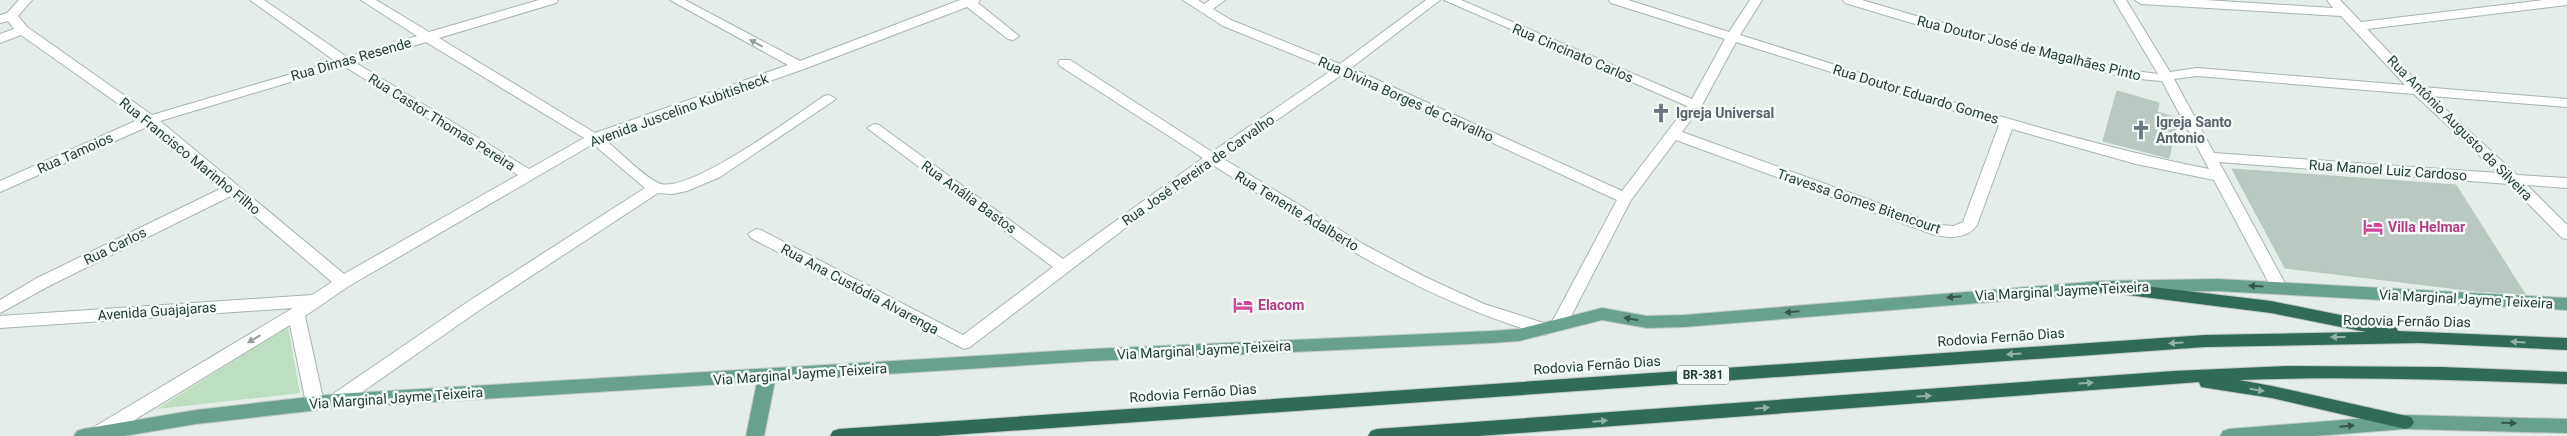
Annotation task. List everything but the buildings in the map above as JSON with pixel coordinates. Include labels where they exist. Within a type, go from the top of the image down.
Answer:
[{"type":"highway","points":[[2102,287],[2272,307],[2419,336]]},
{"type":"highway","name":"Rodovia Fernão Dias","points":[[839,436],[2205,341],[2419,336],[2567,344]]},
{"type":"highway","points":[[1377,436],[2174,377],[2306,372],[2441,373],[2567,378]]},
{"type":"highway","points":[[2174,377],[2272,392],[2405,422]]},
{"type":"highway","points":[[1508,436],[1572,423]]},
{"type":"main road","name":"Via Marginal Jayme Teixeira","points":[[92,434],[336,401],[1092,355],[1518,335],[1581,317],[1602,314],[1648,322],[1684,321],[1972,296],[2102,287],[2218,284],[2567,304]]},
{"type":"main road","points":[[755,436],[767,376]]},
{"type":"main road","points":[[2229,436],[2405,422],[2567,426]]},
{"type":"street","points":[[5,17],[26,0]]},
{"type":"street","name":"Rua Castor Thomas Pereira","points":[[256,0],[343,60],[530,176]]},
{"type":"street","points":[[367,0],[594,138],[655,188],[672,189],[687,186],[715,174],[829,99]]},
{"type":"street","name":"Rua Dimas Resende","points":[[150,120],[343,60],[552,0]]},
{"type":"street","points":[[676,0],[799,66]]},
{"type":"street","name":"Rua Divina Borges de Carvalho","points":[[1189,0],[1227,23],[1342,70],[1625,198]]},
{"type":"street","points":[[1204,9],[1219,0]]},
{"type":"street","name":"Rua José Pereira de Carvalho","points":[[964,343],[1063,267],[1211,159],[1342,70],[1434,0]]},
{"type":"street","name":"Rua Cincinato Carlos","points":[[1450,0],[1695,105]]},
{"type":"street","name":"Rua Doutor Eduardo Gomes","points":[[1615,0],[2007,123],[2136,159],[2219,176]]},
{"type":"street","points":[[1551,326],[1625,198],[1695,105],[1732,37],[1756,0]]},
{"type":"street","name":"Rua Doutor José de Magalhães Pinto","points":[[1849,0],[1919,21],[2146,78],[2197,72],[2567,103]]},
{"type":"street","points":[[2120,0],[2166,76],[2208,158],[2279,287]]},
{"type":"street","points":[[2141,0],[2345,12]]},
{"type":"street","name":"Rua Antônio Augusto da Silveira","points":[[2333,0],[2419,92],[2513,179],[2567,234]]},
{"type":"street","points":[[970,1],[1013,36]]},
{"type":"street","name":"Avenida Juscelino Kubitisheck","points":[[92,434],[296,314],[343,282],[594,138],[799,66],[970,1]]},
{"type":"street","points":[[2359,26],[2567,1]]},
{"type":"street","name":"Rua Francisco Marinho Filho","points":[[5,17],[150,120],[343,282]]},
{"type":"street","points":[[0,39],[22,30]]},
{"type":"street","name":"Rua Tenente Adalberto","points":[[1066,63],[1211,159],[1389,267],[1477,308],[1515,322],[1551,326]]},
{"type":"street","name":"Rua Tamoios","points":[[0,187],[150,120]]},
{"type":"street","name":"Travessa Gomes Bitencourt","points":[[1674,134],[1937,230],[1952,233],[1962,231],[1969,225],[2007,123]]},
{"type":"street","name":"Rua Anália Bastos","points":[[874,128],[1063,267]]},
{"type":"street","name":"Rua Manoel Luiz Cardoso","points":[[2208,158],[2567,182]]},
{"type":"street","points":[[336,401],[475,305],[655,188]]},
{"type":"street","name":"Rua Carlos","points":[[0,307],[42,282],[232,189]]},
{"type":"street","name":"Rua Ana Custódia Alvarenga","points":[[756,234],[964,343]]},
{"type":"street","name":"Avenida Guajajaras","points":[[0,322],[315,301]]},
{"type":"street","points":[[296,314],[315,403]]},
{"type":"green space","points":[[288,327],[300,393],[157,409]]},
{"type":"place","name":"Igreja Universal","points":[[1661,113]]},
{"type":"place","name":"Igreja Santo Antonio","points":[[2141,130]]},
{"type":"place","name":"Villa Helmar","points":[[2373,227]]},
{"type":"place","name":"Elacom","points":[[1243,305]]}]
